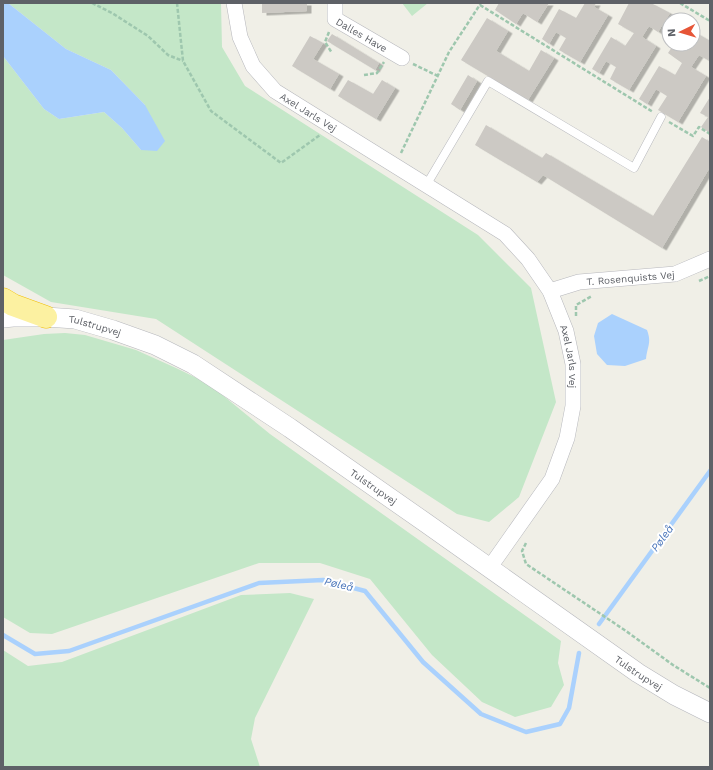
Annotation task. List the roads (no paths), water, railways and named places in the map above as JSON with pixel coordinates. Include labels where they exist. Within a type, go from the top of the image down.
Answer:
[{"type":"highway","points":[[6,312],[13,304],[46,317]]},
{"type":"street","name":"Axel Jarls Vej","points":[[234,3],[240,37],[253,66],[275,91],[427,184],[505,234],[528,259],[550,291],[566,331],[573,364],[573,406],[567,438],[552,479],[490,567]]},
{"type":"street","name":"Dalles Have","points":[[335,3],[335,19],[396,55]]},
{"type":"street","name":"T. Rosenquists Vej","points":[[550,291],[579,282],[675,274],[710,259]]},
{"type":"street","name":"Tulstrupvej","points":[[46,317],[75,319],[113,330],[155,345],[193,364],[290,428],[490,567],[638,673],[674,695],[710,713]]},
{"type":"lane","points":[[427,184],[488,81],[634,168],[661,117]]},
{"type":"water","points":[[3,3],[8,3],[66,49],[111,70],[145,105],[165,141],[157,151],[141,150],[122,128],[104,112],[59,119],[44,109],[3,56]]},
{"type":"water","points":[[612,314],[647,330],[649,342],[646,359],[625,366],[607,365],[597,354],[594,336],[598,323]]},
{"type":"waterway","name":"Pøleå","points":[[599,624],[710,471]]},
{"type":"waterway","name":"Pøleå","points":[[3,635],[35,654],[69,651],[259,583],[323,580],[365,591],[423,662],[481,714],[526,732],[560,724],[569,708],[579,653]]}]
